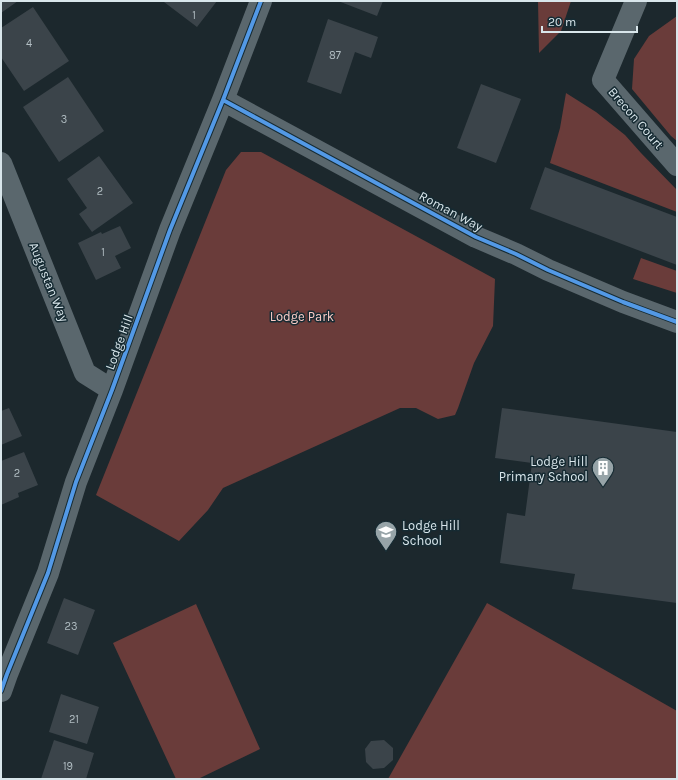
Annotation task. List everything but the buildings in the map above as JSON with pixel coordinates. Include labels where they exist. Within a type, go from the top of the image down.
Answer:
[{"type":"street","name":"Lodge Hill","points":[[3,675],[48,573],[76,482],[112,390],[170,230],[224,100],[261,1]]},
{"type":"street","name":"Brecon Court","points":[[636,1],[603,80],[677,165]]},
{"type":"street","name":"Roman Way","points":[[224,100],[476,237],[516,254],[548,270],[624,302],[677,322]]},
{"type":"street","name":"Augustan Way","points":[[1,163],[85,372],[112,390]]},
{"type":"green space","points":[[538,1],[571,1],[561,31],[539,53]]},
{"type":"green space","points":[[677,16],[677,141],[671,136],[632,89],[634,59],[649,36]]},
{"type":"green space","points":[[566,93],[596,112],[625,135],[677,190],[677,212],[550,163],[560,128]]},
{"type":"green space","name":"Lodge Park","points":[[241,152],[261,152],[495,279],[493,326],[474,363],[455,415],[438,419],[416,408],[400,408],[223,488],[208,510],[179,541],[96,495],[226,170]]},
{"type":"green space","points":[[641,258],[677,271],[677,293],[633,279]]},
{"type":"green space","points":[[487,603],[677,711],[677,779],[388,779]]},
{"type":"green space","points":[[196,604],[260,749],[198,779],[176,779],[113,643]]},
{"type":"cycle path","points":[[1,691],[48,573],[76,482],[112,390],[170,230],[223,100],[261,1]]},
{"type":"cycle path","points":[[223,100],[476,237],[623,302],[677,322]]},
{"type":"place","name":"Lodge Hill Primary School","points":[[603,488]]},
{"type":"place","name":"Lodge Hill School","points":[[386,552]]}]
